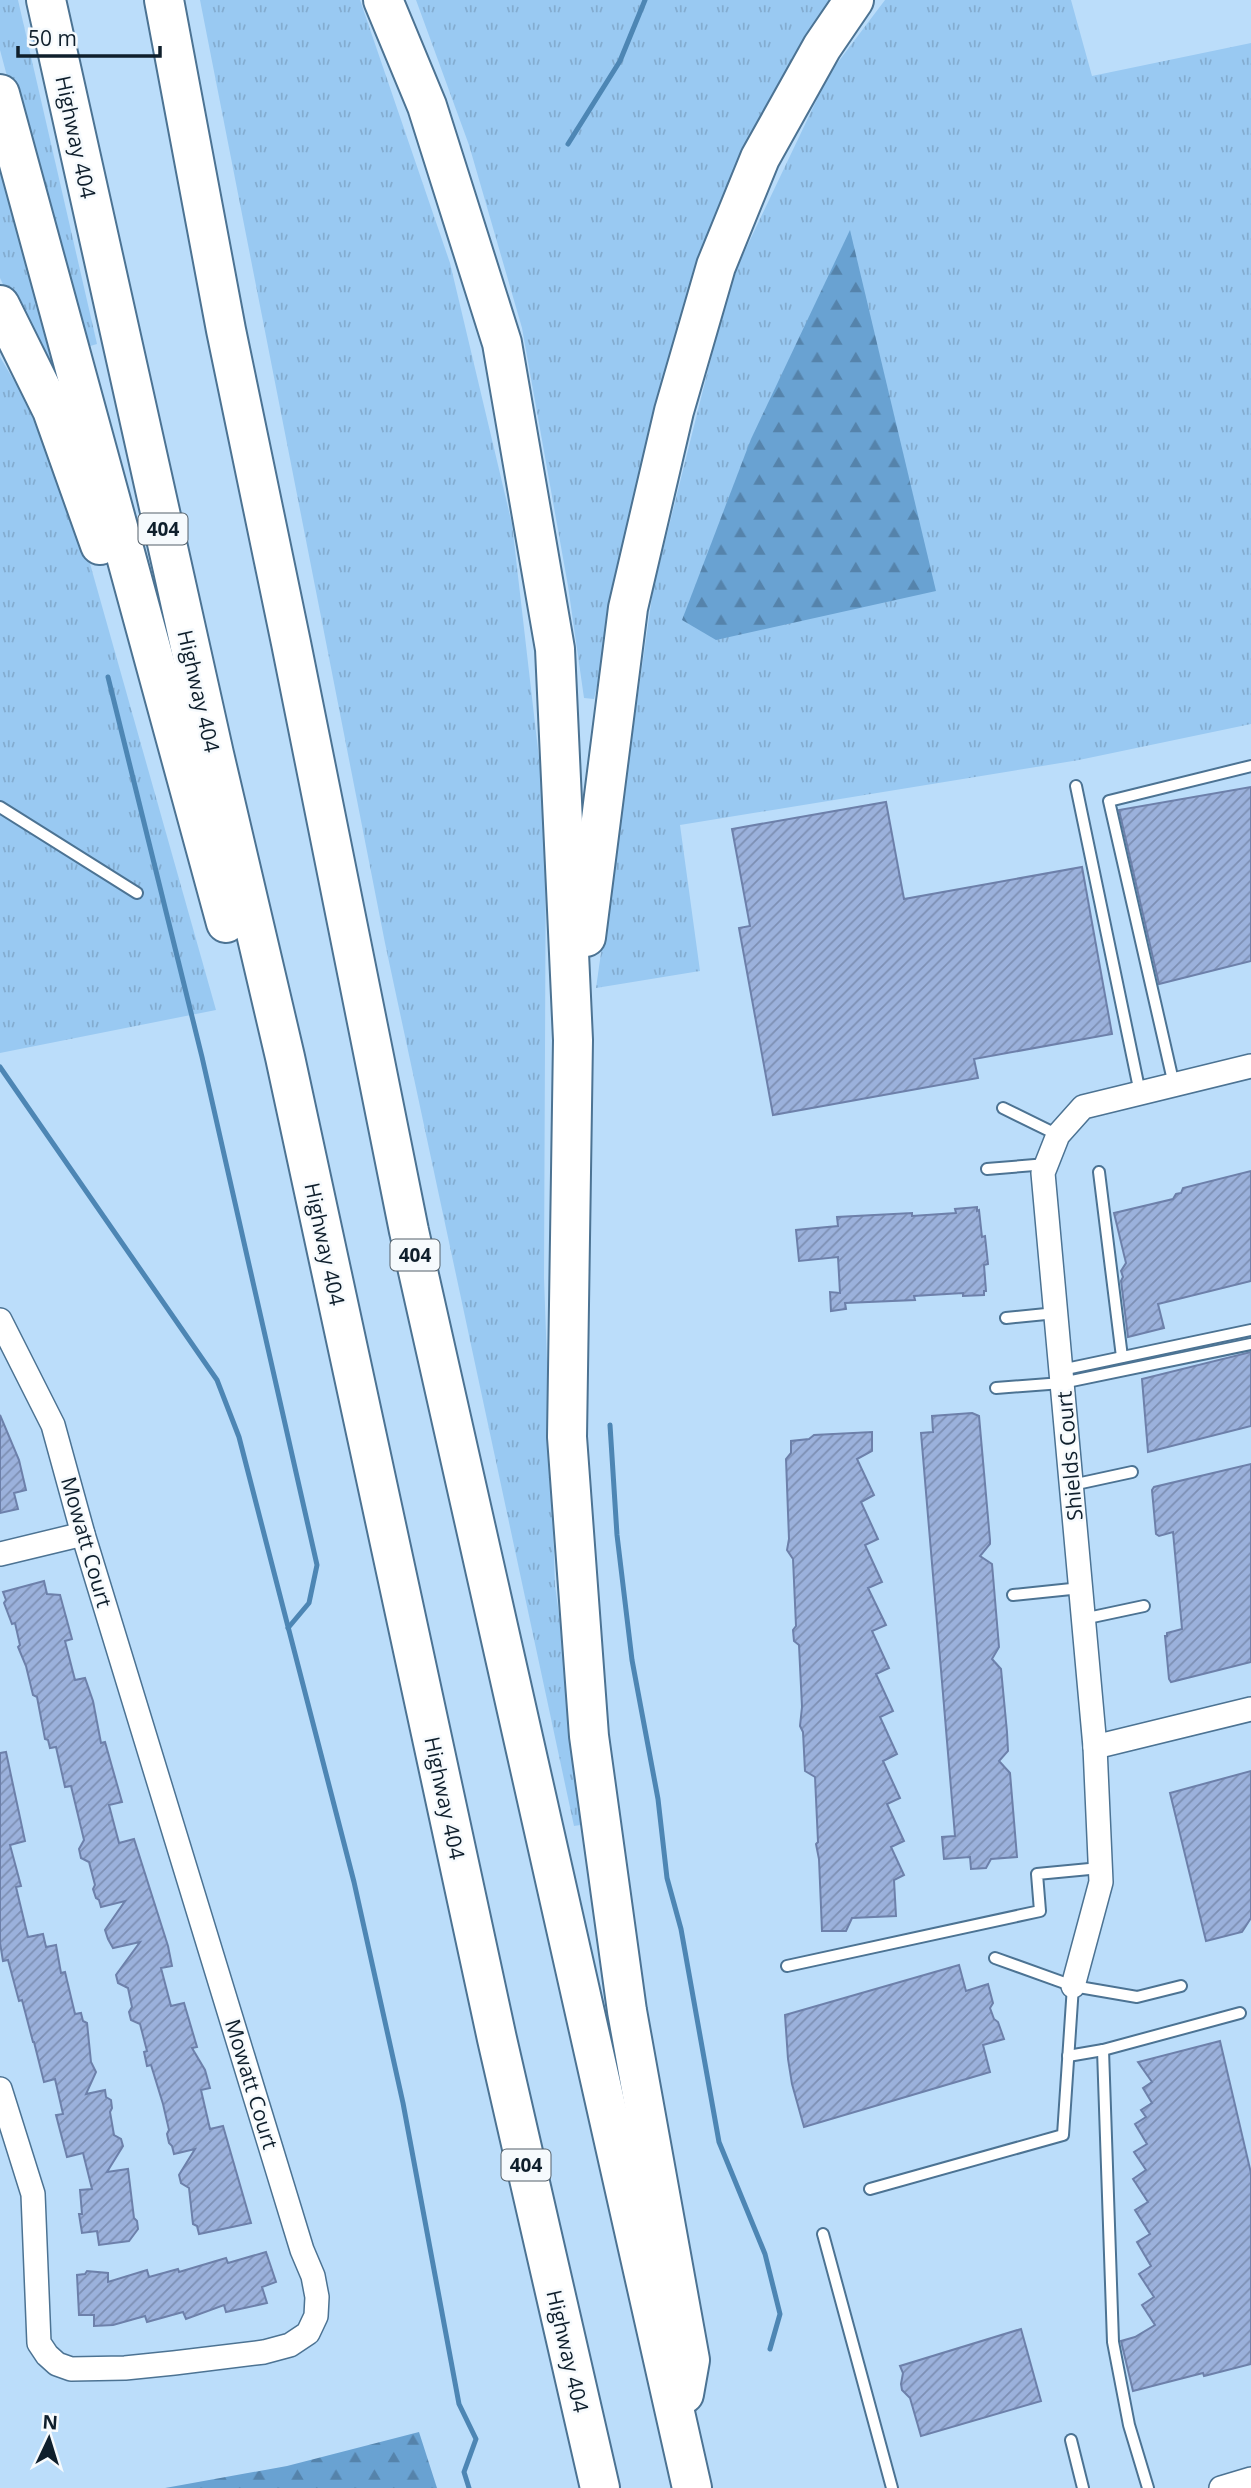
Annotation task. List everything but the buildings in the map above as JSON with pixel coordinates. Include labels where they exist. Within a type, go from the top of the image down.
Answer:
[{"type":"highway","name":"Highway 404","points":[[46,0],[214,754],[285,1057],[494,2025],[600,2488]]},
{"type":"highway","name":"404","points":[[164,0],[226,330],[404,1205],[692,2488]]},
{"type":"highway","points":[[383,0],[427,106],[504,357],[555,649],[573,1040],[567,1437],[589,1736],[627,2011],[690,2360],[678,2427]]},
{"type":"highway","points":[[573,1040],[628,608],[674,411],[716,266],[760,158],[822,47],[854,0]]},
{"type":"highway","points":[[0,94],[218,888],[247,1016],[285,1057]]},
{"type":"highway","points":[[0,305],[52,410],[145,671],[170,714]]},
{"type":"street","name":"Shields Court","points":[[1073,1986],[1101,1882],[1095,1747],[1043,1173],[1058,1135],[1083,1107],[1251,1066]]},
{"type":"street","name":"Mowatt Court","points":[[0,1320],[53,1425],[83,1534],[302,2250],[313,2276],[317,2297],[316,2316],[308,2333],[290,2345],[264,2352],[201,2360],[125,2368],[71,2369],[57,2364],[39,2343],[33,2194],[0,2089]]},
{"type":"street","points":[[0,1554],[83,1534]]},
{"type":"street","points":[[1095,1747],[1251,1709]]},
{"type":"street","points":[[1221,2488],[1251,2479]]},
{"type":"lane","points":[[1174,1085],[1109,801],[1251,766]]},
{"type":"lane","points":[[1076,786],[1140,1093]]},
{"type":"lane","points":[[0,807],[137,893]]},
{"type":"lane","points":[[1003,1108],[1058,1135]]},
{"type":"lane","points":[[987,1170],[1046,1164]]},
{"type":"lane","points":[[1099,1172],[1122,1357]]},
{"type":"lane","points":[[1006,1318],[1056,1313]]},
{"type":"lane","points":[[1062,1377],[1122,1357],[1251,1331]]},
{"type":"lane","points":[[996,1388],[1251,1344]]},
{"type":"lane","points":[[1072,1485],[1132,1472]]},
{"type":"lane","points":[[1013,1595],[1081,1588]]},
{"type":"lane","points":[[1083,1619],[1144,1606]]},
{"type":"lane","points":[[787,1966],[1040,1911],[1037,1874],[1100,1868]]},
{"type":"lane","points":[[995,1958],[1073,1986],[1138,1997],[1181,1986]]},
{"type":"lane","points":[[870,2189],[1063,2135],[1073,1986]]},
{"type":"lane","points":[[1069,2056],[1103,2050],[1240,2013]]},
{"type":"lane","points":[[1103,2050],[1113,2342],[1129,2425],[1148,2488]]},
{"type":"lane","points":[[823,2234],[892,2488]]},
{"type":"lane","points":[[1071,2440],[1083,2488]]},
{"type":"green space","points":[[0,0],[18,0],[97,344],[80,349],[0,50]]},
{"type":"green space","points":[[200,0],[360,0],[450,263],[512,524],[546,819],[544,1278],[555,1585],[587,1824],[574,1826],[385,943]]},
{"type":"green space","points":[[416,0],[832,0],[743,149],[686,307],[594,699],[584,698],[568,586],[522,328],[469,145]]},
{"type":"green space","points":[[885,0],[1071,0],[1092,76],[1251,43],[1251,724],[1079,760],[680,825],[700,971],[596,988],[653,590],[730,282],[829,74]]},
{"type":"green space","points":[[0,151],[64,383],[52,388],[0,278]]},
{"type":"green space","points":[[850,230],[936,591],[716,640],[682,620],[751,439]]},
{"type":"green space","points":[[0,357],[25,399],[87,553],[216,1010],[0,1053]]},
{"type":"green space","points":[[419,2432],[437,2488],[165,2488],[287,2466]]},
{"type":"waterway","points":[[568,144],[620,61],[645,0]]},
{"type":"waterway","points":[[108,677],[202,1057],[317,1565],[309,1603],[288,1628]]},
{"type":"waterway","points":[[0,1067],[217,1380],[239,1437],[354,1882],[403,2103],[459,2404],[476,2439],[464,2472],[469,2488]]},
{"type":"waterway","points":[[610,1425],[617,1535],[632,1660],[658,1799],[667,1878],[681,1929],[719,2142],[765,2254],[780,2314],[770,2349]]}]
